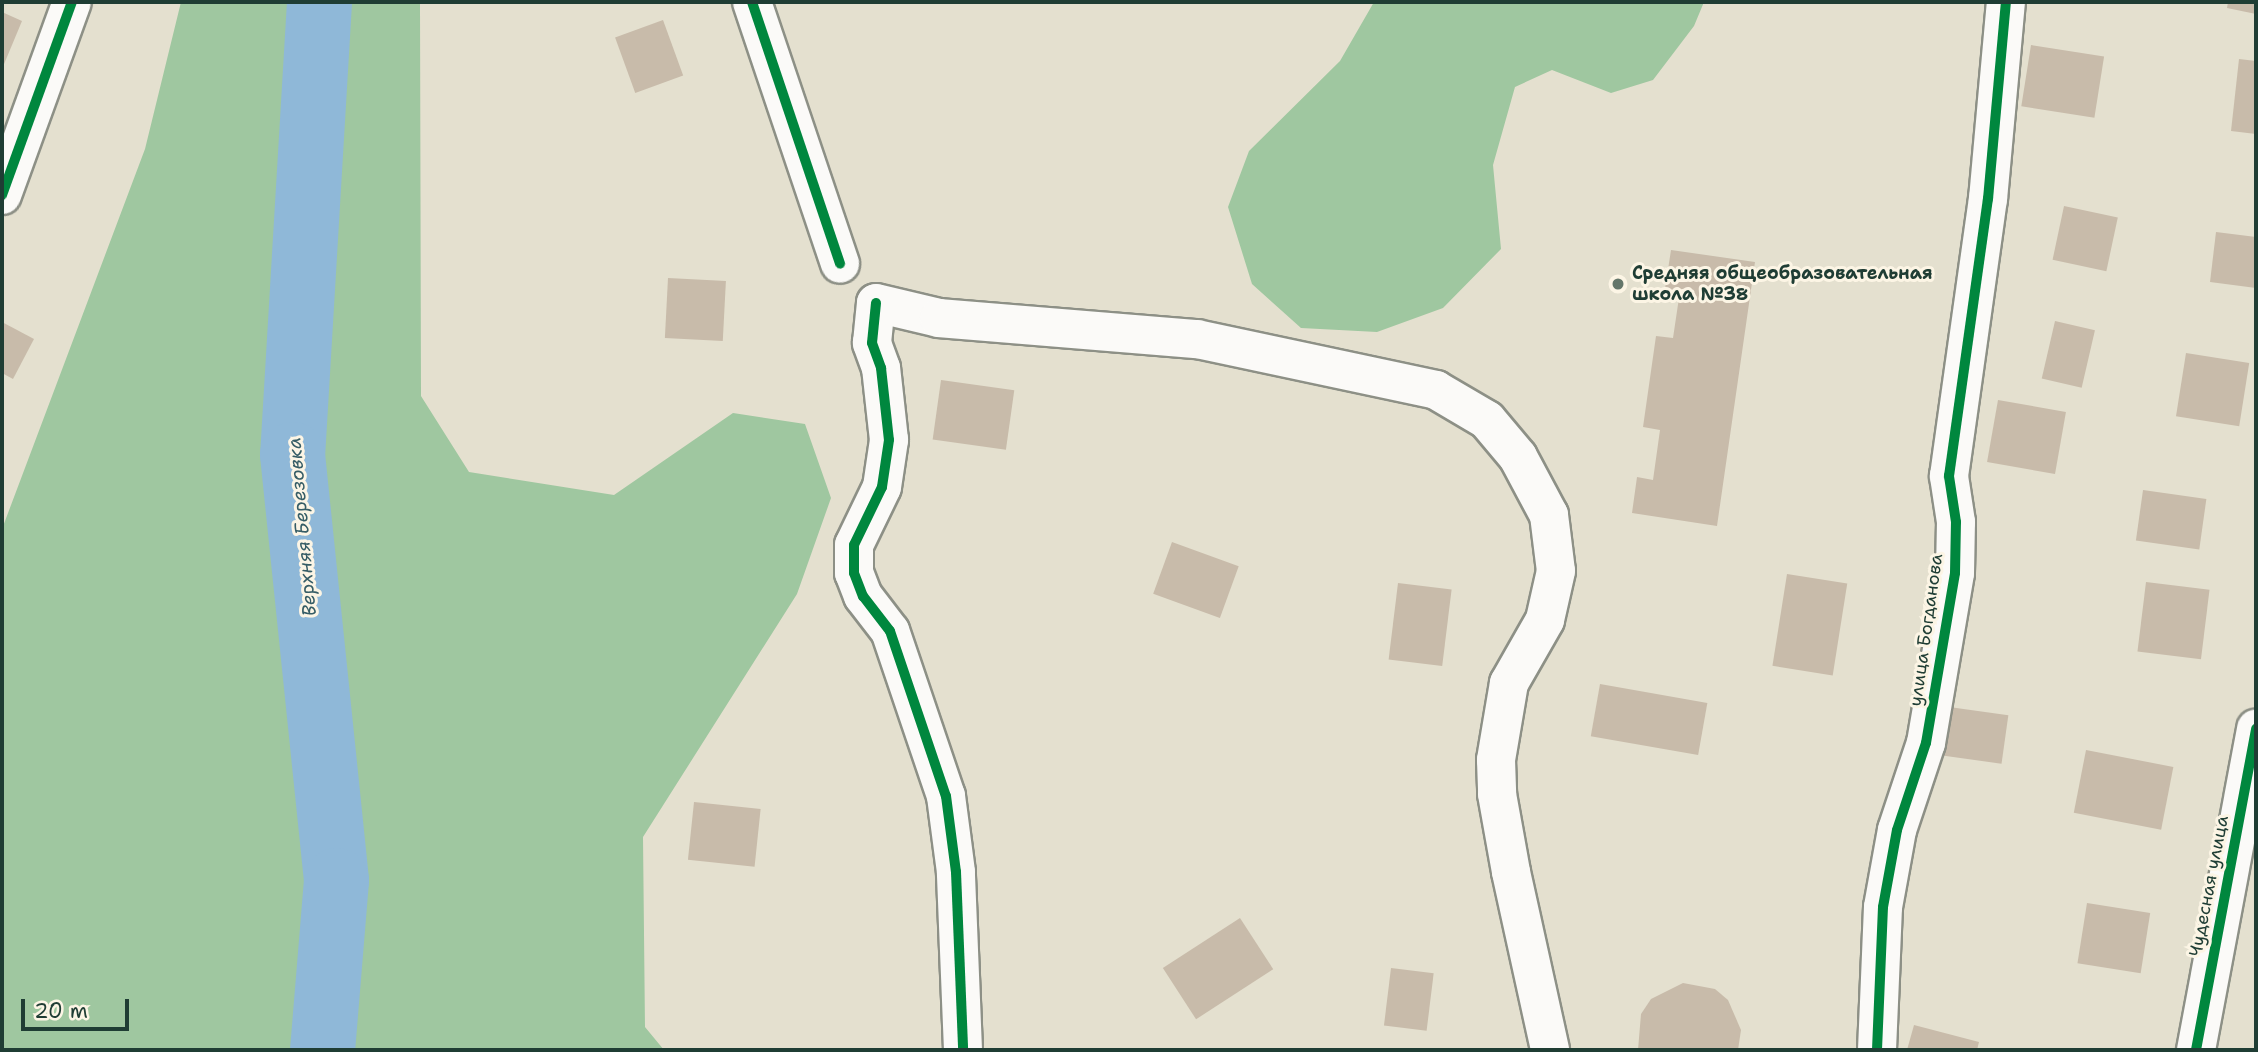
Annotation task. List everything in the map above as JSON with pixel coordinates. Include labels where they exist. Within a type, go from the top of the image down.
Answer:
[{"type":"street","points":[[2,195],[72,2]]},
{"type":"street","points":[[752,2],[840,264]]},
{"type":"street","name":"улица Богданова","points":[[1877,1050],[1883,907],[1898,830],[1926,743],[1955,573],[1956,522],[1949,476],[1988,199],[2006,2]]},
{"type":"street","points":[[963,1050],[956,872],[946,796],[890,631],[863,596],[854,573],[855,545],[882,487],[889,440],[883,379],[873,343],[876,303],[939,318],[1197,339],[1436,390],[1487,419],[1518,457],[1549,516],[1556,571],[1545,620],[1509,683],[1496,760],[1511,872],[1550,1050]]},
{"type":"street","name":"Чудесная улица","points":[[2196,1050],[2256,729]]},
{"type":"green space","points":[[181,2],[420,2],[421,396],[469,472],[614,495],[733,413],[805,424],[831,498],[797,594],[643,837],[645,1027],[664,1050],[2,1050],[2,529],[145,149]]},
{"type":"green space","points":[[1374,2],[1704,2],[1694,26],[1653,80],[1611,93],[1552,70],[1515,87],[1493,165],[1501,249],[1443,308],[1377,332],[1301,328],[1252,284],[1228,207],[1249,151],[1340,61]]},
{"type":"building","points":[[2228,2],[2256,2],[2256,14],[2227,8]]},
{"type":"building","points":[[2,12],[22,21],[2,69]]},
{"type":"building","points":[[663,20],[683,75],[635,93],[615,37]]},
{"type":"building","points":[[2031,45],[2104,57],[2094,118],[2021,106]]},
{"type":"building","points":[[2239,59],[2256,61],[2256,134],[2231,131]]},
{"type":"building","points":[[2064,206],[2118,217],[2106,271],[2053,260]]},
{"type":"building","points":[[2216,232],[2256,237],[2256,288],[2210,282]]},
{"type":"building","points":[[1671,250],[1755,262],[1717,526],[1632,513],[1637,477],[1653,480],[1660,430],[1643,427],[1656,336],[1673,338],[1680,291],[1665,289]]},
{"type":"building","points":[[668,278],[726,281],[723,341],[665,338]]},
{"type":"building","points":[[2055,321],[2095,330],[2082,388],[2042,378]]},
{"type":"building","points":[[2,322],[34,339],[13,379],[2,373]]},
{"type":"building","points":[[2186,353],[2249,363],[2239,426],[2176,416]]},
{"type":"building","points":[[941,380],[1014,390],[1006,450],[933,439]]},
{"type":"building","points":[[1998,400],[2066,412],[2055,474],[1987,462]]},
{"type":"building","points":[[2143,490],[2206,499],[2199,549],[2136,541]]},
{"type":"building","points":[[1172,542],[1239,566],[1220,618],[1153,594]]},
{"type":"building","points":[[1787,574],[1847,584],[1833,675],[1772,666]]},
{"type":"building","points":[[2146,582],[2210,590],[2201,659],[2137,651]]},
{"type":"building","points":[[1398,583],[1452,590],[1442,666],[1389,659]]},
{"type":"building","points":[[1600,684],[1707,703],[1698,755],[1591,736]]},
{"type":"building","points":[[1942,706],[2008,715],[2002,764],[1935,755]]},
{"type":"building","points":[[2086,750],[2173,767],[2161,830],[2074,813]]},
{"type":"building","points":[[694,802],[761,809],[755,867],[688,860]]},
{"type":"building","points":[[2087,903],[2150,913],[2141,973],[2077,963]]},
{"type":"building","points":[[1240,918],[1273,969],[1196,1019],[1163,968]]},
{"type":"building","points":[[1391,968],[1434,973],[1427,1031],[1384,1026]]},
{"type":"building","points":[[1683,983],[1715,989],[1728,1000],[1741,1030],[1738,1050],[1638,1050],[1641,1014],[1651,999]]},
{"type":"building","points":[[1914,1025],[1979,1042],[1977,1050],[1907,1050]]},
{"type":"waterway","name":"Верхняя Березовка","points":[[319,2],[292,454],[336,880],[322,1050]]},
{"type":"cycle path","points":[[2,195],[72,2]]},
{"type":"cycle path","points":[[752,2],[840,264]]},
{"type":"cycle path","points":[[1877,1050],[1883,907],[1897,830],[1926,743],[1955,573],[1956,522],[1949,476],[1988,199],[2006,2]]},
{"type":"cycle path","points":[[876,303],[872,343],[881,368],[889,440],[882,487],[854,545],[854,573],[863,596],[890,631],[946,796],[956,872],[963,1050]]},
{"type":"cycle path","points":[[2196,1050],[2256,729]]},
{"type":"place","name":"Средняя общеобразовательная школа №38","points":[[1618,284]]}]
